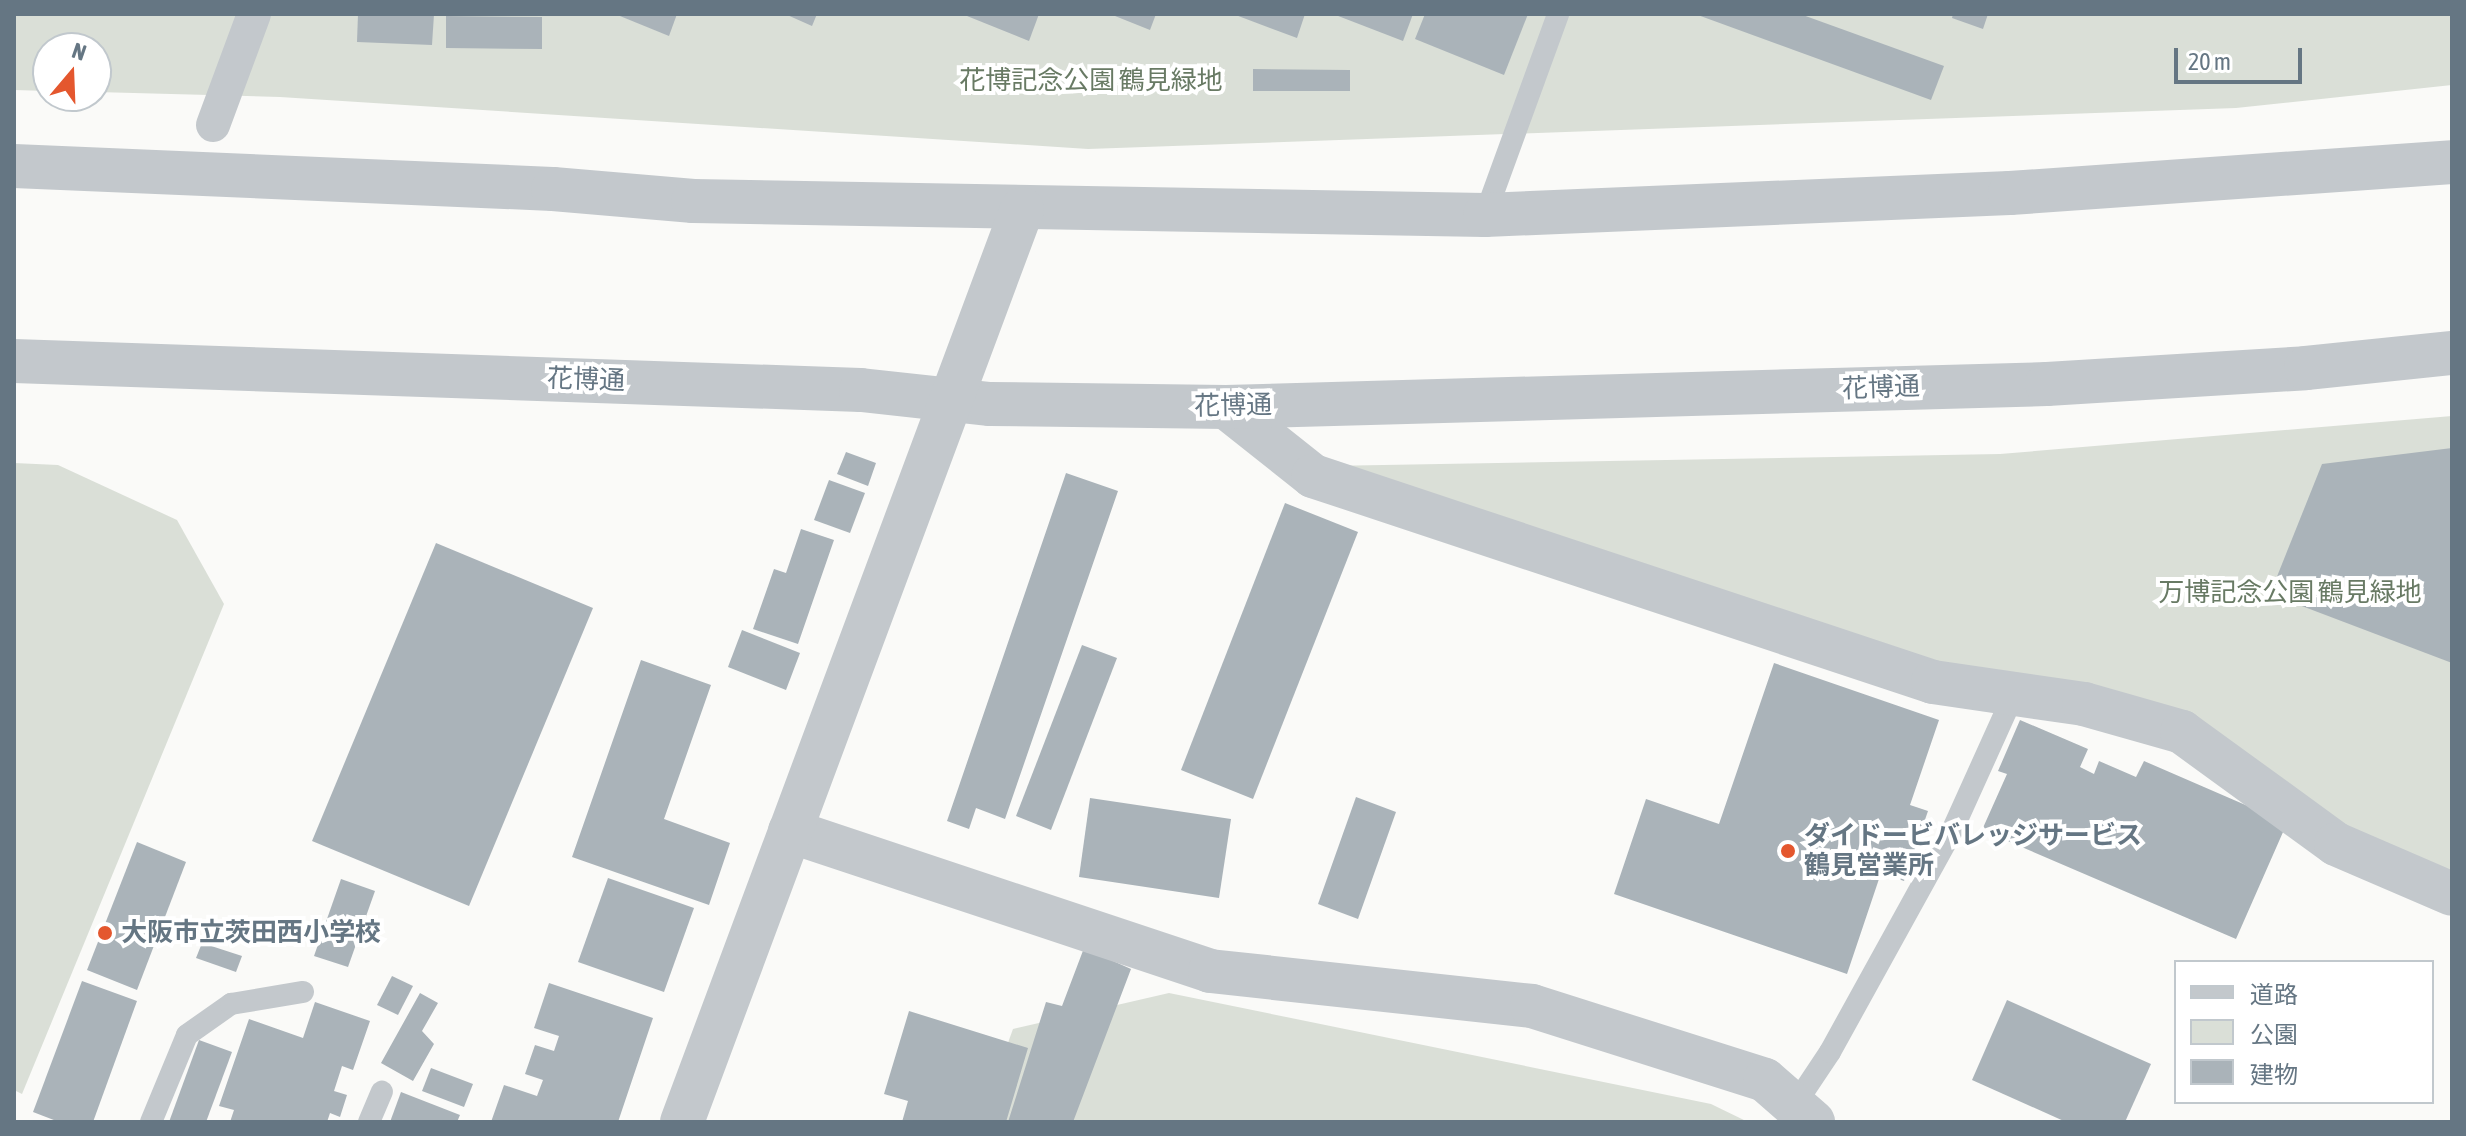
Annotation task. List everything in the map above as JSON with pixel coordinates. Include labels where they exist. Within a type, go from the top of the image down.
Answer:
[{"type":"street","points":[[213,125],[254,14]]},
{"type":"street","points":[[14,166],[537,188],[693,201],[1485,215],[2010,193],[2452,162]]},
{"type":"street","points":[[682,1122],[1022,209]]},
{"type":"street","name":"花博通","points":[[14,361],[861,390],[949,402],[1226,407],[2047,384],[2306,368],[2452,353]]},
{"type":"street","points":[[1226,407],[1313,476],[1933,682],[2084,704],[2182,732],[2336,844],[2452,894]]},
{"type":"street","points":[[790,831],[1210,971],[1532,1006],[1765,1080],[1804,1114]]},
{"type":"lane","points":[[1485,215],[1558,14]]},
{"type":"lane","points":[[1804,1114],[1830,1052],[1952,831],[2014,694]]},
{"type":"lane","points":[[151,1122],[187,1035],[231,1004],[303,992]]},
{"type":"lane","points":[[369,1122],[382,1092]]},
{"type":"green space","name":"花博記念公園 鶴見緑地","points":[[14,14],[2452,14],[2452,85],[2236,108],[1088,149],[280,97],[112,92],[112,32],[32,32],[32,91],[14,90]]},
{"type":"green space","name":"万博記念公園 鶴見緑地","points":[[2452,416],[2452,878],[2343,831],[2187,720],[1928,668],[1326,466],[2000,454]]},
{"type":"green space","points":[[14,463],[58,465],[177,520],[224,604],[22,1094],[14,1090]]},
{"type":"green space","points":[[1169,993],[1711,1104],[1748,1122],[979,1122],[1013,1029]]},
{"type":"building","points":[[358,14],[434,14],[432,45],[357,42]]},
{"type":"building","points":[[615,14],[677,14],[669,36]]},
{"type":"building","points":[[785,14],[817,14],[812,26]]},
{"type":"building","points":[[962,14],[1039,14],[1029,41]]},
{"type":"building","points":[[1110,14],[1156,14],[1150,30]]},
{"type":"building","points":[[1233,14],[1305,14],[1297,38]]},
{"type":"building","points":[[1333,14],[1413,14],[1403,41]]},
{"type":"building","points":[[1425,14],[1528,14],[1504,75],[1415,39]]},
{"type":"building","points":[[1695,14],[1800,14],[1944,66],[1931,100]]},
{"type":"building","points":[[1953,14],[1988,14],[1983,29],[1952,18]]},
{"type":"building","points":[[446,16],[542,17],[542,49],[446,48]]},
{"type":"building","points":[[1253,69],[1350,70],[1350,91],[1253,91]]},
{"type":"building","points":[[2452,448],[2452,663],[2270,594],[2322,464]]},
{"type":"building","points":[[846,452],[876,463],[868,486],[837,474]]},
{"type":"building","points":[[1066,473],[1118,491],[1005,819],[976,808],[969,829],[947,821]]},
{"type":"building","points":[[829,480],[865,493],[850,533],[814,520]]},
{"type":"building","points":[[1285,503],[1358,532],[1253,799],[1181,770]]},
{"type":"building","points":[[801,529],[834,540],[798,644],[753,629],[774,569],[786,573]]},
{"type":"building","points":[[436,543],[593,608],[469,906],[312,841]]},
{"type":"building","points":[[742,630],[800,653],[786,690],[728,667]]},
{"type":"building","points":[[1082,645],[1117,658],[1051,830],[1016,816]]},
{"type":"building","points":[[641,660],[711,685],[664,819],[730,843],[709,905],[572,857]]},
{"type":"building","points":[[1774,663],[1939,720],[1910,805],[1928,811],[1904,881],[1881,873],[1847,974],[1614,894],[1646,799],[1719,824]]},
{"type":"building","points":[[2020,720],[2088,749],[2080,767],[2094,774],[2099,761],[2136,777],[2144,761],[2287,823],[2236,939],[1982,830],[2007,774],[1998,771]]},
{"type":"building","points":[[1356,797],[1396,812],[1358,919],[1318,904]]},
{"type":"building","points":[[1090,798],[1231,819],[1219,898],[1079,877]]},
{"type":"building","points":[[137,842],[186,862],[137,990],[87,970]]},
{"type":"building","points":[[608,878],[694,908],[664,992],[578,962]]},
{"type":"building","points":[[341,879],[375,891],[348,967],[314,956]]},
{"type":"building","points":[[202,943],[242,956],[236,972],[196,958]]},
{"type":"building","points":[[1084,948],[1131,969],[1073,1122],[1008,1122],[1046,1002],[1062,1006]]},
{"type":"building","points":[[392,976],[413,986],[398,1015],[377,1005]]},
{"type":"building","points":[[82,981],[137,1001],[93,1122],[59,1122],[33,1112]]},
{"type":"building","points":[[549,983],[653,1018],[618,1122],[491,1122],[504,1085],[537,1096],[543,1080],[525,1074],[535,1045],[554,1051],[559,1036],[534,1028]]},
{"type":"building","points":[[420,993],[438,1003],[422,1031],[434,1044],[413,1081],[381,1063]]},
{"type":"building","points":[[2007,1000],[2151,1064],[2125,1122],[2066,1122],[1972,1080]]},
{"type":"building","points":[[315,1002],[370,1021],[353,1070],[342,1066],[334,1091],[347,1095],[340,1117],[330,1113],[327,1122],[230,1122],[234,1110],[219,1106],[249,1019],[303,1038]]},
{"type":"building","points":[[909,1011],[1028,1048],[1006,1122],[902,1122],[908,1101],[884,1094]]},
{"type":"building","points":[[199,1040],[232,1052],[206,1122],[169,1122]]},
{"type":"building","points":[[431,1068],[473,1084],[464,1107],[422,1091]]},
{"type":"building","points":[[401,1092],[460,1115],[457,1122],[390,1122]]},
{"type":"place","name":"ダイドービバレッジサービス 鶴見営業所","points":[[1788,851]]},
{"type":"place","name":"大阪市立茨田西小学校","points":[[105,933]]}]
